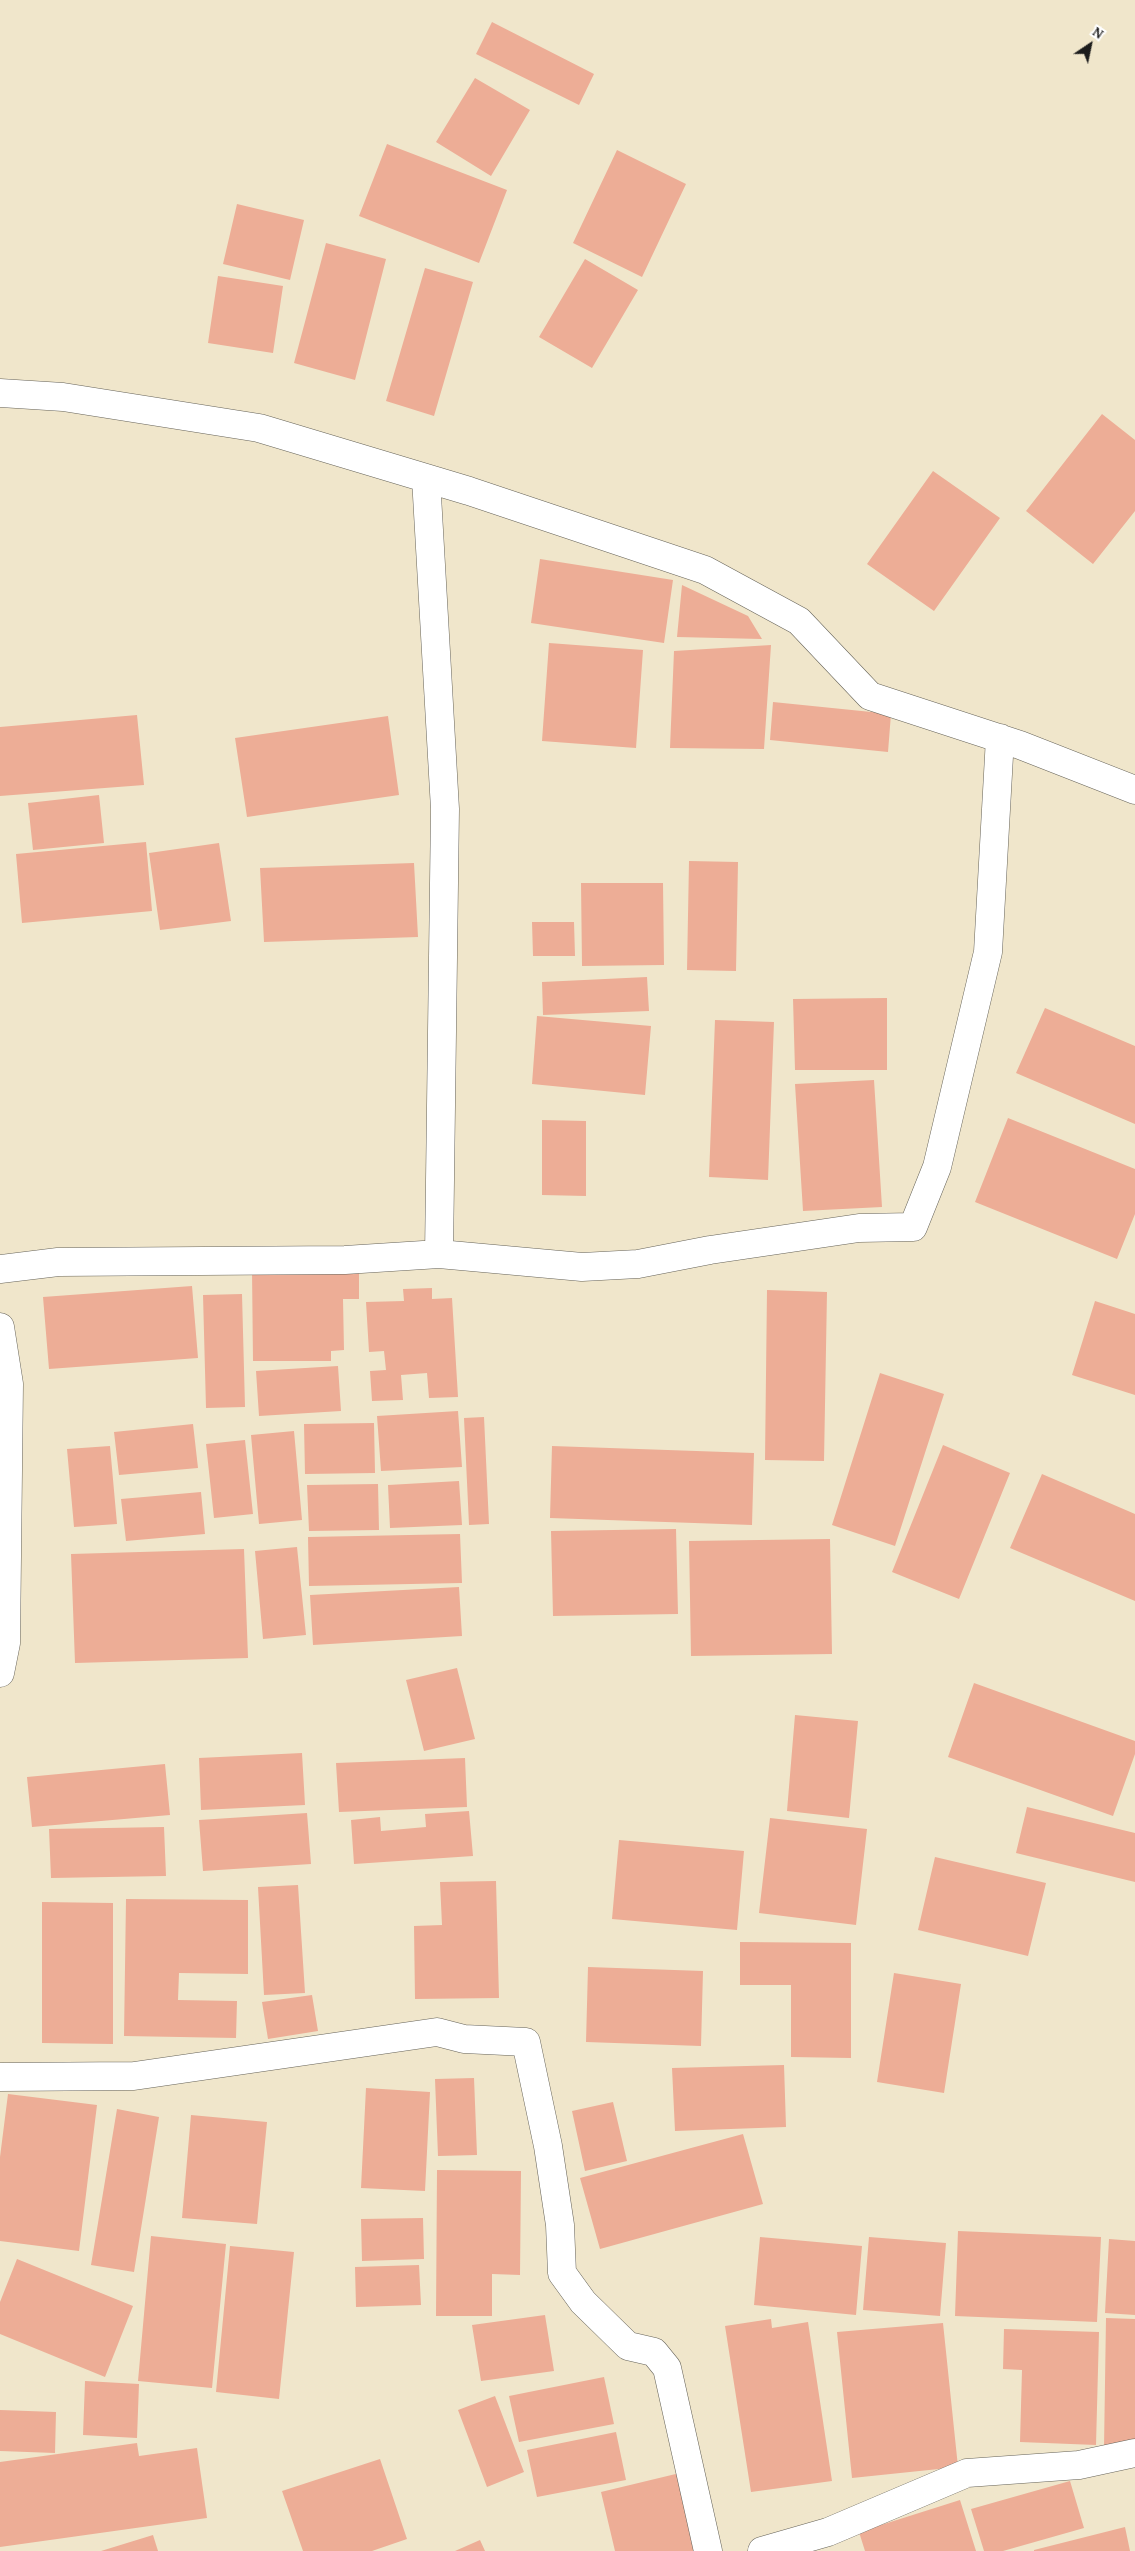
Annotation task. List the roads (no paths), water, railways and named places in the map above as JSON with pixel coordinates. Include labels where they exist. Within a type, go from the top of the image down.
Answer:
[{"type":"street","points":[[0,393],[63,397],[259,428],[426,478],[705,570],[800,621],[870,696],[1000,738],[1135,790]]},
{"type":"street","points":[[426,478],[445,809],[439,1254]]},
{"type":"street","points":[[0,1269],[58,1262],[345,1260],[439,1254],[582,1267],[638,1264],[710,1250],[859,1228],[913,1227],[937,1167],[988,952],[1000,738]]},
{"type":"street","points":[[0,1327],[9,1384],[6,1643],[0,1673]]},
{"type":"street","points":[[0,2077],[134,2076],[437,2032],[464,2039],[526,2042],[548,2146],[560,2225],[562,2273],[583,2302],[628,2346],[654,2352],[667,2368],[708,2551]]},
{"type":"street","points":[[762,2551],[828,2532],[967,2473],[1079,2465],[1135,2453]]}]
